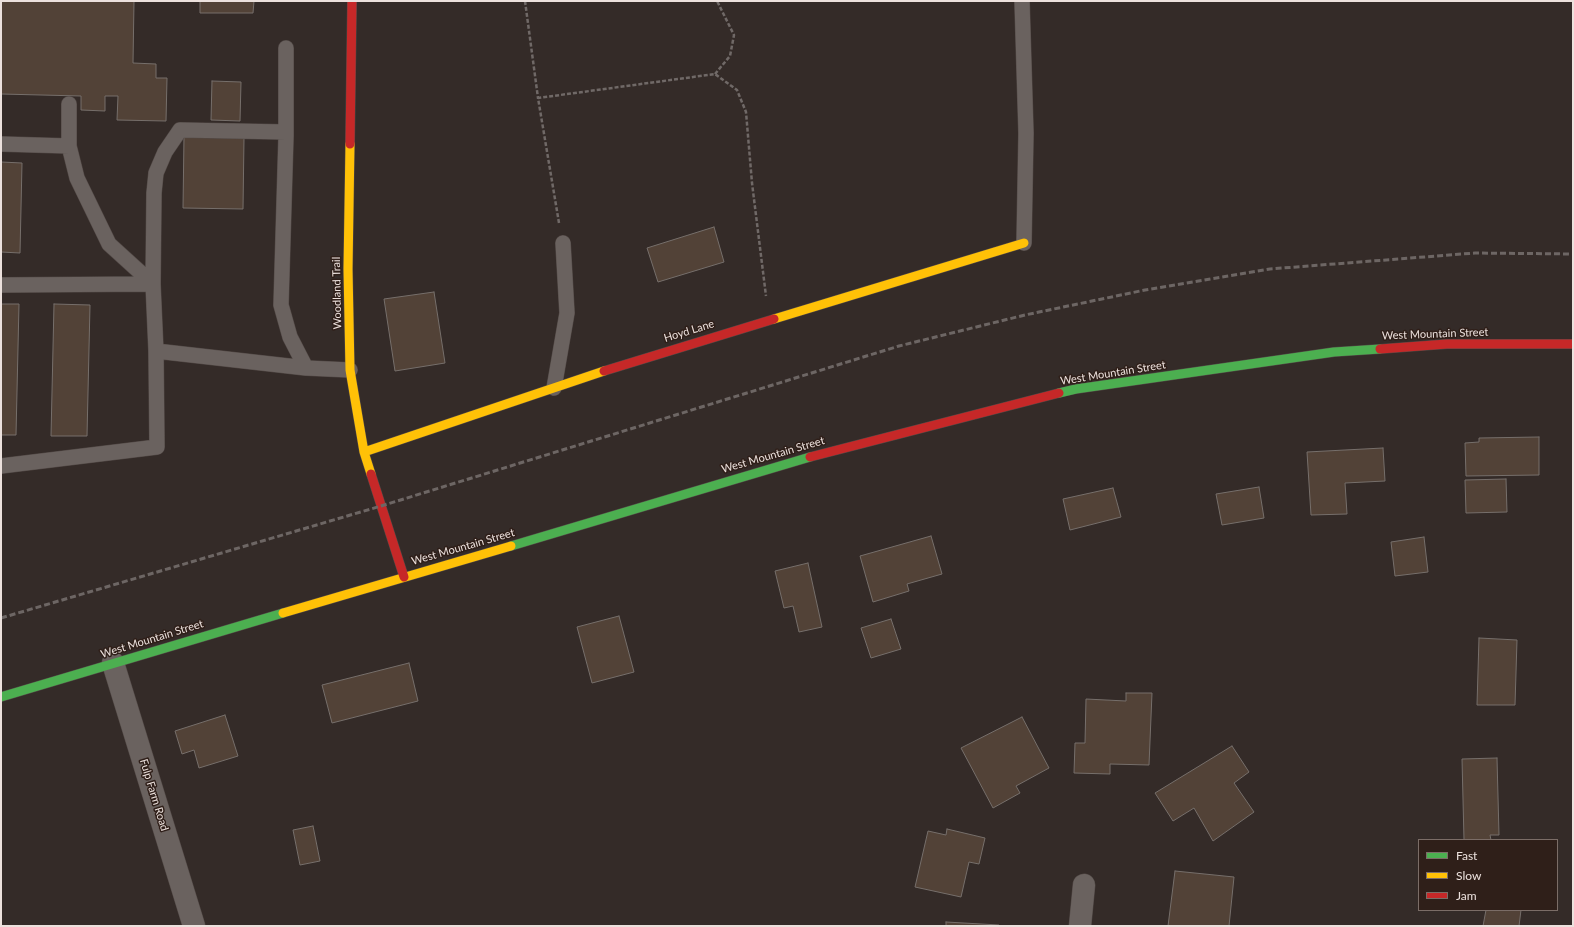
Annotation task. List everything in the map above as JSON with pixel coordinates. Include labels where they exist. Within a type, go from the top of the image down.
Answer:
[{"type":"main road","name":"Woodland Trail","points":[[352,1],[348,269],[350,370],[364,452],[404,577]]},
{"type":"main road","name":"Hoyd Lane","points":[[364,452],[622,365],[769,319],[888,285],[1024,243]]},
{"type":"main road","name":"West Mountain Street","points":[[1,697],[817,455],[1076,389],[1334,352],[1448,344],[1573,344]]},
{"type":"street","name":"Fulp Farm Road","points":[[113,663],[194,926]]},
{"type":"street","points":[[1080,926],[1084,885]]},
{"type":"lane","points":[[1022,1],[1026,133],[1024,243]]},
{"type":"lane","points":[[286,48],[286,132],[281,305],[290,337],[306,368]]},
{"type":"lane","points":[[70,104],[70,146],[77,178],[109,244],[153,284]]},
{"type":"lane","points":[[1,466],[157,447],[156,351],[153,284],[154,192],[156,172],[165,152],[180,130],[286,132]]},
{"type":"lane","points":[[1,144],[70,146]]},
{"type":"lane","points":[[554,388],[567,313],[563,243]]},
{"type":"lane","points":[[1,285],[153,284]]},
{"type":"lane","points":[[156,351],[306,368],[350,370]]},
{"type":"path","points":[[525,1],[538,98],[563,243]]},
{"type":"path","points":[[538,98],[715,74],[730,56],[734,35],[717,1]]},
{"type":"path","points":[[715,74],[736,90],[746,112],[752,183],[769,319]]},
{"type":"building","points":[[1,1],[134,1],[133,63],[156,64],[156,78],[167,78],[166,121],[117,120],[118,96],[105,96],[105,111],[81,110],[81,96],[1,94]]},
{"type":"building","points":[[200,1],[254,1],[253,13],[200,13]]},
{"type":"building","points":[[212,81],[241,82],[240,121],[211,120]]},
{"type":"building","points":[[184,137],[244,138],[243,209],[183,208]]},
{"type":"building","points":[[1,162],[22,163],[20,253],[1,252]]},
{"type":"building","points":[[714,227],[724,262],[658,282],[647,248]]},
{"type":"building","points":[[434,292],[445,363],[395,371],[384,299]]},
{"type":"building","points":[[1,304],[19,304],[16,435],[1,435]]},
{"type":"building","points":[[54,304],[90,305],[87,436],[51,436]]},
{"type":"building","points":[[1539,437],[1539,475],[1466,476],[1465,443],[1479,442],[1479,438]]},
{"type":"building","points":[[1383,448],[1385,481],[1345,483],[1347,514],[1311,515],[1307,452]]},
{"type":"building","points":[[1506,479],[1507,512],[1466,513],[1465,480]]},
{"type":"building","points":[[1259,487],[1264,518],[1222,525],[1216,494]]},
{"type":"building","points":[[1113,488],[1121,517],[1070,530],[1063,499]]},
{"type":"building","points":[[931,536],[942,574],[907,584],[909,591],[873,602],[860,556]]},
{"type":"building","points":[[1424,537],[1428,572],[1395,576],[1391,542]]},
{"type":"building","points":[[808,563],[822,627],[799,632],[793,606],[784,608],[775,571]]},
{"type":"building","points":[[619,616],[634,672],[592,683],[577,627]]},
{"type":"building","points":[[891,619],[901,649],[871,658],[861,628]]},
{"type":"building","points":[[1479,638],[1517,640],[1515,705],[1477,705]]},
{"type":"building","points":[[409,663],[418,701],[332,723],[322,685]]},
{"type":"building","points":[[1126,693],[1152,693],[1149,765],[1110,764],[1110,774],[1074,773],[1075,743],[1085,743],[1086,699],[1126,701]]},
{"type":"building","points":[[225,715],[238,756],[199,768],[194,750],[182,754],[175,731]]},
{"type":"building","points":[[1022,717],[1049,768],[1016,786],[1020,793],[993,808],[961,748]]},
{"type":"building","points":[[1232,746],[1249,772],[1234,783],[1254,812],[1213,841],[1194,808],[1173,821],[1155,793]]},
{"type":"building","points":[[1497,758],[1499,835],[1490,835],[1491,839],[1464,839],[1462,759]]},
{"type":"building","points":[[313,826],[320,861],[300,865],[293,830]]},
{"type":"building","points":[[947,829],[985,838],[979,864],[969,862],[961,897],[915,887],[928,831],[946,835]]},
{"type":"building","points":[[1175,871],[1234,877],[1229,926],[1168,926]]},
{"type":"building","points":[[1486,911],[1521,911],[1519,926],[1483,926]]},
{"type":"building","points":[[946,922],[999,925],[999,926],[946,926]]},
{"type":"railway","points":[[1,618],[381,506],[899,346],[1025,315],[1145,290],[1270,269],[1475,253],[1573,254]]},
{"type":"traffic: fast","points":[[1059,393],[1076,389],[1334,352],[1380,349]]},
{"type":"traffic: fast","points":[[511,546],[810,457]]},
{"type":"traffic: fast","points":[[1,697],[283,613]]},
{"type":"traffic: slow","points":[[350,144],[348,269],[350,370],[364,452],[371,474]]},
{"type":"traffic: slow","points":[[774,319],[1024,243]]},
{"type":"traffic: slow","points":[[364,452],[604,371]]},
{"type":"traffic: slow","points":[[283,613],[511,546]]},
{"type":"traffic: jam","points":[[350,144],[352,1]]},
{"type":"traffic: jam","points":[[604,371],[774,319]]},
{"type":"traffic: jam","points":[[1380,349],[1447,344],[1573,344]]},
{"type":"traffic: jam","points":[[810,457],[1059,393]]},
{"type":"traffic: jam","points":[[371,474],[404,577]]}]
